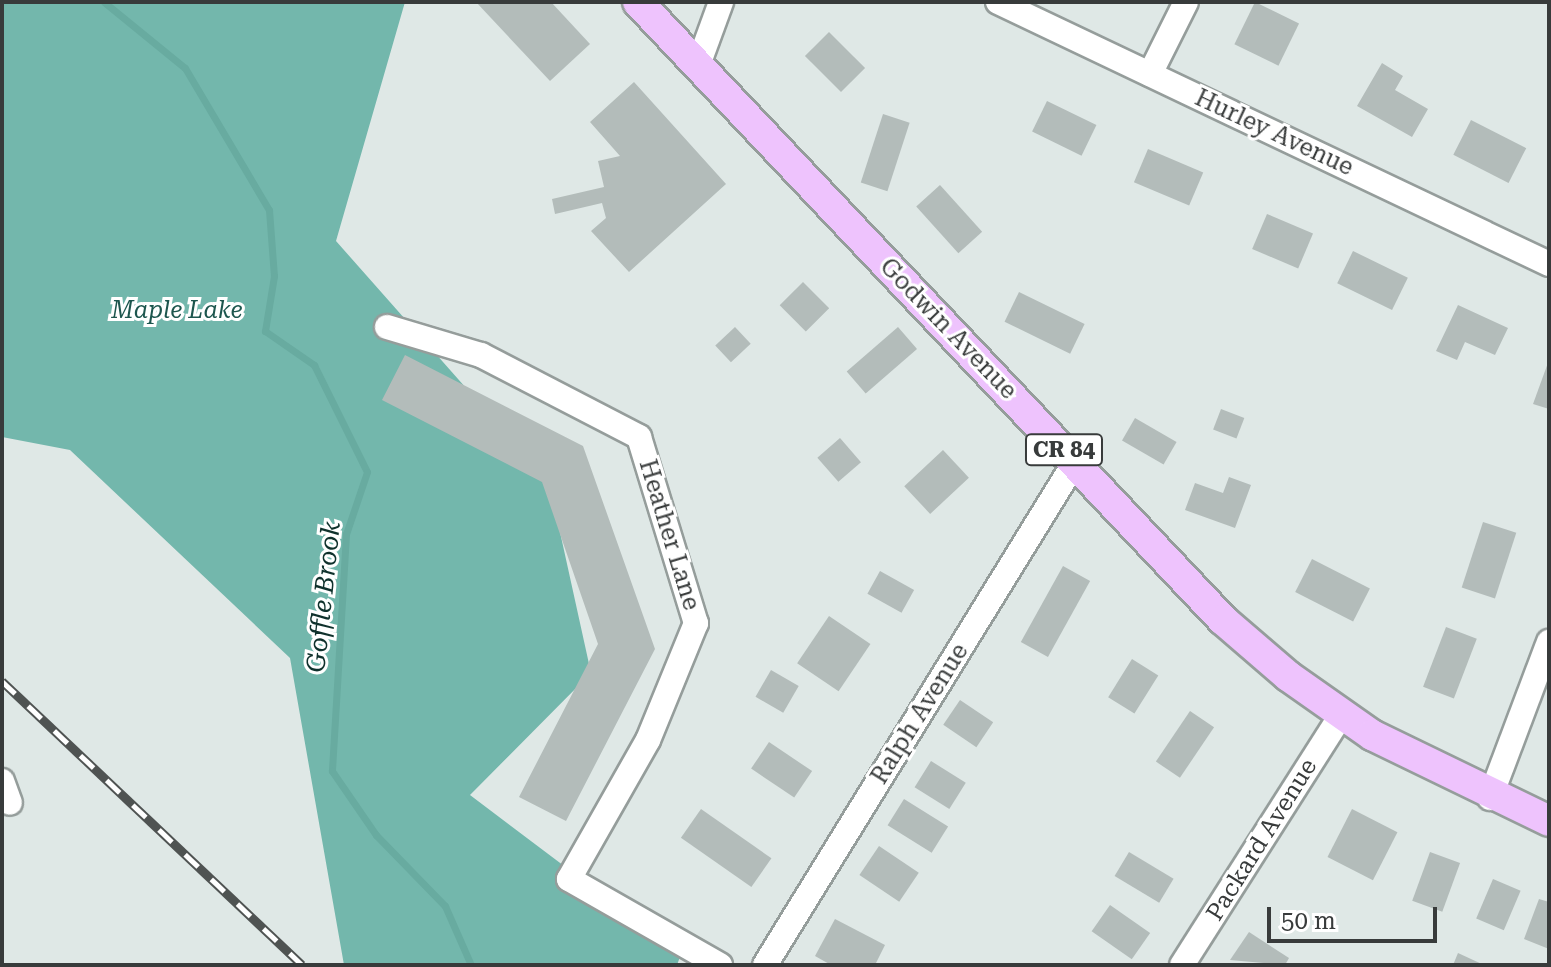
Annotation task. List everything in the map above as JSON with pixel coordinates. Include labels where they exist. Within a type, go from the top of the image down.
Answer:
[{"type":"main road","name":"Godwin Avenue","points":[[638,2],[1223,620],[1341,715],[1490,798],[1549,821]]},
{"type":"street","points":[[698,65],[721,2]]},
{"type":"street","name":"Hurley Avenue","points":[[998,2],[1549,264]]},
{"type":"street","points":[[1150,74],[1186,2]]},
{"type":"street","name":"Heather Lane","points":[[387,327],[481,355],[639,437],[696,623],[648,740],[569,879],[720,965]]},
{"type":"street","name":"Ralph Avenue","points":[[765,965],[1075,462]]},
{"type":"street","points":[[1490,798],[1549,642]]},
{"type":"street","name":"Packard Avenue","points":[[1182,965],[1341,715]]},
{"type":"green space","name":"Maple Lake","points":[[2,2],[405,2],[336,241],[549,482],[591,673],[470,795],[681,954],[677,965],[344,965],[290,658],[70,450],[2,437]]},
{"type":"building","points":[[476,2],[551,2],[590,44],[550,81]]},
{"type":"building","points":[[1255,2],[1299,23],[1278,66],[1234,44]]},
{"type":"building","points":[[829,32],[865,68],[841,92],[805,56]]},
{"type":"building","points":[[1382,63],[1403,76],[1395,90],[1428,109],[1412,137],[1357,106]]},
{"type":"building","points":[[634,82],[726,184],[629,272],[591,231],[606,218],[602,203],[555,214],[552,199],[604,187],[598,161],[620,156],[590,122]]},
{"type":"building","points":[[1047,101],[1096,125],[1082,156],[1032,132]]},
{"type":"building","points":[[883,114],[910,123],[887,191],[861,182]]},
{"type":"building","points":[[1471,120],[1526,148],[1509,183],[1453,155]]},
{"type":"building","points":[[1148,149],[1203,172],[1189,206],[1134,182]]},
{"type":"building","points":[[940,185],[982,232],[958,253],[916,206]]},
{"type":"building","points":[[1267,214],[1313,234],[1298,269],[1252,249]]},
{"type":"building","points":[[1353,251],[1408,278],[1392,310],[1337,283]]},
{"type":"building","points":[[803,282],[829,308],[806,331],[780,305]]},
{"type":"building","points":[[1019,292],[1085,324],[1070,354],[1005,322]]},
{"type":"building","points":[[1458,305],[1508,328],[1495,355],[1465,342],[1457,360],[1436,351]]},
{"type":"building","points":[[735,327],[751,344],[731,362],[715,345]]},
{"type":"building","points":[[898,327],[917,349],[866,393],[847,372]]},
{"type":"building","points":[[405,355],[583,446],[655,649],[566,821],[519,797],[598,644],[542,482],[382,400]]},
{"type":"building","points":[[1549,360],[1549,409],[1533,404]]},
{"type":"building","points":[[1221,409],[1244,418],[1236,438],[1213,430]]},
{"type":"building","points":[[1135,418],[1177,442],[1164,465],[1122,441]]},
{"type":"building","points":[[840,438],[861,462],[838,482],[817,458]]},
{"type":"building","points":[[943,450],[969,478],[930,514],[904,486]]},
{"type":"building","points":[[1229,477],[1251,485],[1235,528],[1185,510],[1195,483],[1223,493]]},
{"type":"building","points":[[1483,522],[1516,533],[1495,598],[1462,588]]},
{"type":"building","points":[[1312,559],[1370,589],[1353,621],[1295,592]]},
{"type":"building","points":[[1063,566],[1090,581],[1048,657],[1021,642]]},
{"type":"building","points":[[880,571],[914,590],[902,613],[867,594]]},
{"type":"building","points":[[829,616],[870,644],[839,691],[797,663]]},
{"type":"building","points":[[1446,627],[1477,639],[1454,699],[1423,687]]},
{"type":"building","points":[[1132,659],[1158,675],[1134,714],[1108,697]]},
{"type":"building","points":[[771,670],[799,686],[783,713],[756,697]]},
{"type":"building","points":[[960,700],[993,722],[976,747],[943,725]]},
{"type":"building","points":[[1190,711],[1214,727],[1180,778],[1156,762]]},
{"type":"building","points":[[769,742],[812,771],[794,798],[751,769]]},
{"type":"building","points":[[931,761],[966,783],[949,809],[915,787]]},
{"type":"building","points":[[904,799],[948,827],[932,853],[888,825]]},
{"type":"building","points":[[701,809],[771,858],[751,887],[681,838]]},
{"type":"building","points":[[1352,809],[1397,832],[1373,880],[1327,857]]},
{"type":"building","points":[[879,846],[919,873],[899,902],[859,875]]},
{"type":"building","points":[[1129,852],[1174,879],[1159,903],[1115,876]]},
{"type":"building","points":[[1430,852],[1460,863],[1442,912],[1412,901]]},
{"type":"building","points":[[1493,879],[1521,891],[1504,930],[1476,919]]},
{"type":"building","points":[[1539,899],[1549,902],[1549,949],[1524,939]]},
{"type":"building","points":[[1110,905],[1150,933],[1132,959],[1092,931]]},
{"type":"building","points":[[835,919],[885,945],[875,965],[831,965],[815,956]]},
{"type":"building","points":[[1249,932],[1289,958],[1285,965],[1230,960]]},
{"type":"building","points":[[1458,953],[1484,965],[1453,965]]},
{"type":"waterway","name":"Goffle Brook","points":[[104,2],[185,68],[269,210],[274,276],[265,331],[314,365],[367,472],[346,534],[332,771],[376,835],[445,906],[471,965]]},
{"type":"railway","points":[[2,681],[302,965]]}]
